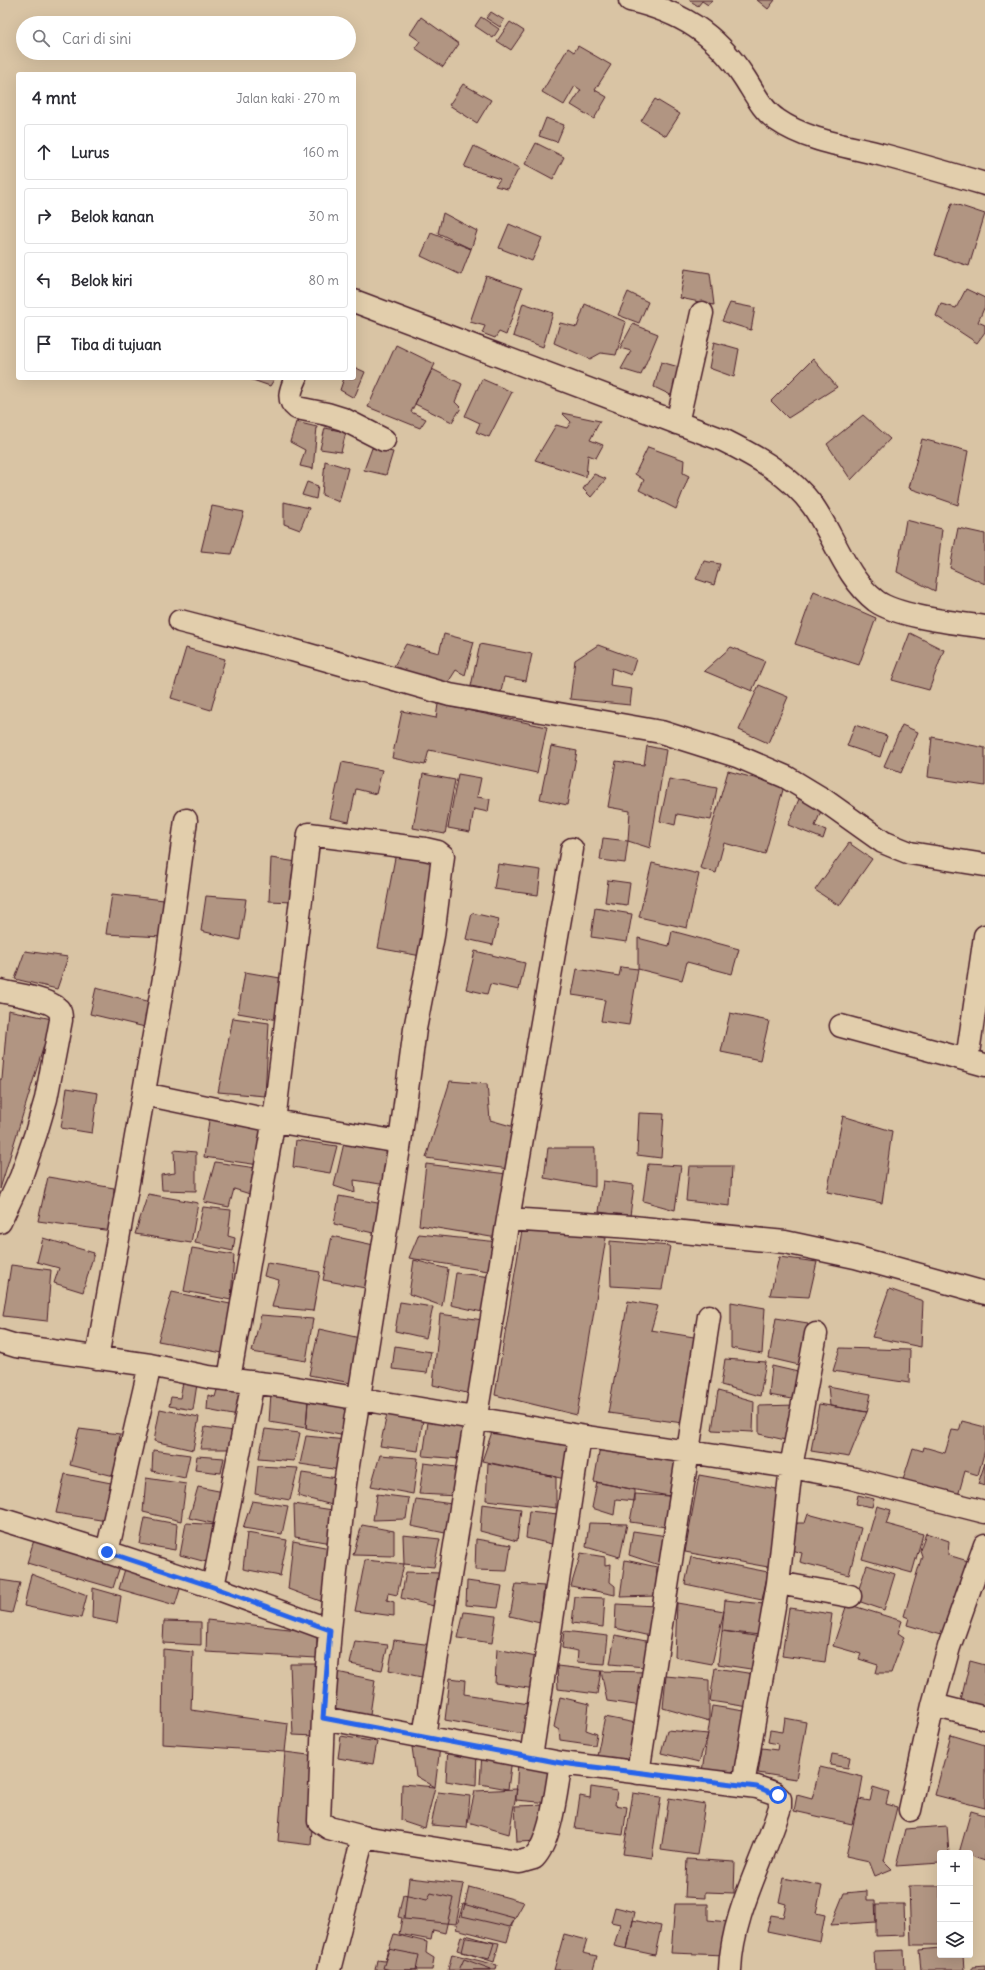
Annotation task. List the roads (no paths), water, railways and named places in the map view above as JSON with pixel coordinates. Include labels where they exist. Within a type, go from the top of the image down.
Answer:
[{"type":"street","points":[[630,0],[679,16],[695,24],[708,34],[735,64],[764,108],[775,119],[788,127],[843,145],[985,184]]},
{"type":"street","points":[[356,302],[723,440],[747,452],[785,475],[800,490],[813,506],[853,574],[867,593],[877,601],[893,609],[930,619],[985,627]]},
{"type":"street","points":[[678,423],[702,313]]},
{"type":"street","points":[[295,380],[290,399],[297,408],[343,419],[384,440]]},
{"type":"street","points":[[180,622],[292,650],[450,695],[669,734],[737,756],[786,777],[824,800],[889,845],[910,853],[985,865]]},
{"type":"street","points":[[97,1358],[167,962],[186,820]]},
{"type":"street","points":[[229,1379],[274,1121],[309,834],[425,849],[441,853],[444,861],[433,936],[415,1029],[400,1142],[357,1398],[345,1484],[330,1630],[323,1718],[319,1822],[329,1828],[363,1837],[520,1862],[534,1858],[542,1845],[551,1818],[561,1763]]},
{"type":"street","points":[[424,1736],[508,1219],[572,849]]},
{"type":"street","points":[[841,1026],[976,1063],[985,936]]},
{"type":"street","points":[[0,991],[35,998],[55,1006],[60,1012],[61,1020],[46,1099],[36,1133],[21,1177],[0,1220]]},
{"type":"street","points":[[144,1094],[274,1121],[400,1142]]},
{"type":"street","points":[[508,1219],[632,1227],[785,1242],[855,1257],[985,1293]]},
{"type":"street","points":[[638,1773],[708,1316]]},
{"type":"street","points":[[743,1785],[778,1583],[791,1467],[816,1334]]},
{"type":"street","points":[[0,1342],[16,1346],[150,1365],[186,1373],[357,1398],[580,1436],[791,1467],[851,1478],[985,1512]]},
{"type":"street","points":[[107,1552],[150,1365]]},
{"type":"street","points":[[213,1587],[253,1382]]},
{"type":"street","points":[[531,1757],[580,1436]]},
{"type":"street","points":[[0,1519],[213,1587],[330,1630]]},
{"type":"street","points":[[910,1810],[933,1704],[949,1647],[985,1545]]},
{"type":"street","points":[[778,1583],[850,1596]]},
{"type":"street","points":[[933,1704],[985,1718]]},
{"type":"street","points":[[323,1718],[561,1763],[743,1785],[778,1795],[781,1803],[773,1831],[746,1900],[732,1950],[730,1970]]},
{"type":"street","points":[[329,1970],[363,1837]]}]
